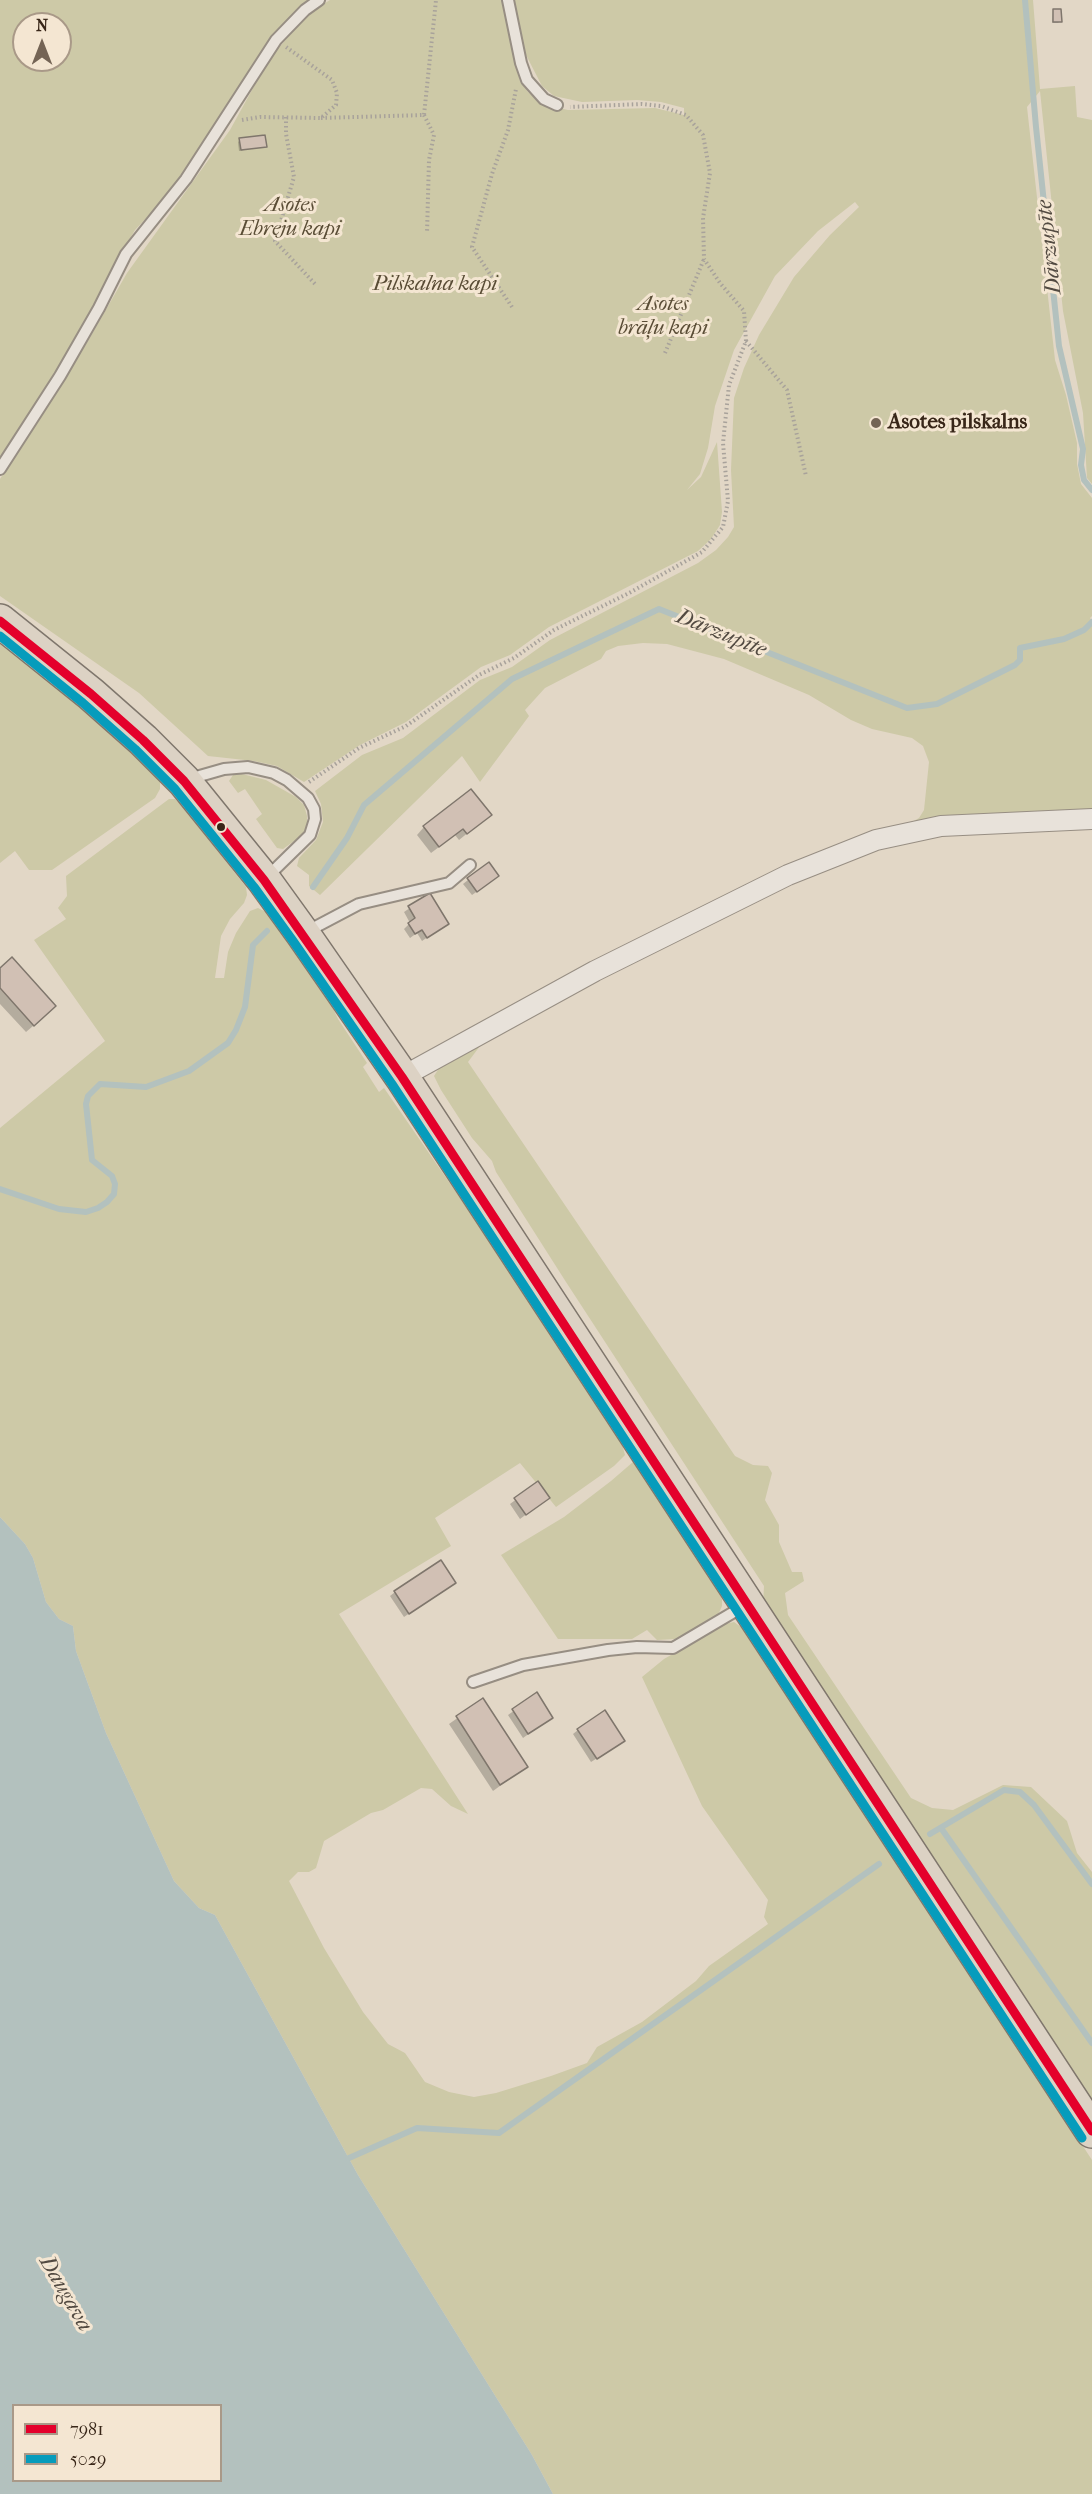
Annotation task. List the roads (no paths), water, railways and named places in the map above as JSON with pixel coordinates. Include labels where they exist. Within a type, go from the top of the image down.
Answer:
[{"type":"highway","points":[[0,621],[91,694],[143,740],[184,781],[264,880],[402,1077],[1092,2131]]},
{"type":"street","points":[[402,1077],[606,966],[788,875],[876,840],[940,826],[1092,819]]},
{"type":"lane","points":[[0,469],[65,367],[99,308],[126,254],[186,179],[225,123],[276,40],[318,0]]},
{"type":"lane","points":[[508,0],[521,63],[527,80],[544,99],[557,105]]},
{"type":"lane","points":[[184,781],[224,769],[248,767],[274,773],[299,789],[308,798],[314,809],[314,828],[310,835],[264,880]]},
{"type":"lane","points":[[303,934],[359,904],[449,883],[470,865]]},
{"type":"lane","points":[[472,1682],[523,1665],[608,1650],[637,1647],[673,1648],[747,1604]]},
{"type":"water","name":"Daugava","points":[[0,1517],[25,1544],[33,1558],[46,1602],[59,1619],[73,1626],[76,1651],[106,1733],[174,1881],[199,1908],[215,1915],[358,2175],[532,2455],[553,2494],[0,2494]]},
{"type":"waterway","name":"Dārzupīte","points":[[1025,0],[1059,346],[1083,449],[1081,465],[1084,480],[1092,490]]},
{"type":"waterway","name":"Dārzupīte","points":[[313,887],[347,838],[364,805],[512,679],[659,609],[907,708],[937,704],[1015,665],[1020,660],[1020,648],[1064,639],[1084,630],[1092,622]]},
{"type":"waterway","name":"Dārzupīte","points":[[0,1189],[59,1209],[86,1212],[107,1202],[114,1194],[115,1184],[112,1176],[92,1160],[86,1104],[88,1096],[100,1084],[146,1087],[189,1071],[228,1043],[245,1007],[253,945],[267,931]]},
{"type":"waterway","points":[[930,1834],[1004,1790],[1020,1792],[1034,1805],[1092,1884]]},
{"type":"waterway","points":[[941,1828],[1092,2043]]},
{"type":"waterway","points":[[349,2158],[417,2128],[499,2133],[879,1864]]},
{"type":"place","name":"Asotes pilskalns","points":[[876,423]]},
{"type":"park label","name":"Asotes Ebreju kapi","points":[[290,218]]},
{"type":"park label","name":"Pilskalna kapi","points":[[435,285]]},
{"type":"park label","name":"Asotes brāļu kapi","points":[[663,317]]}]
